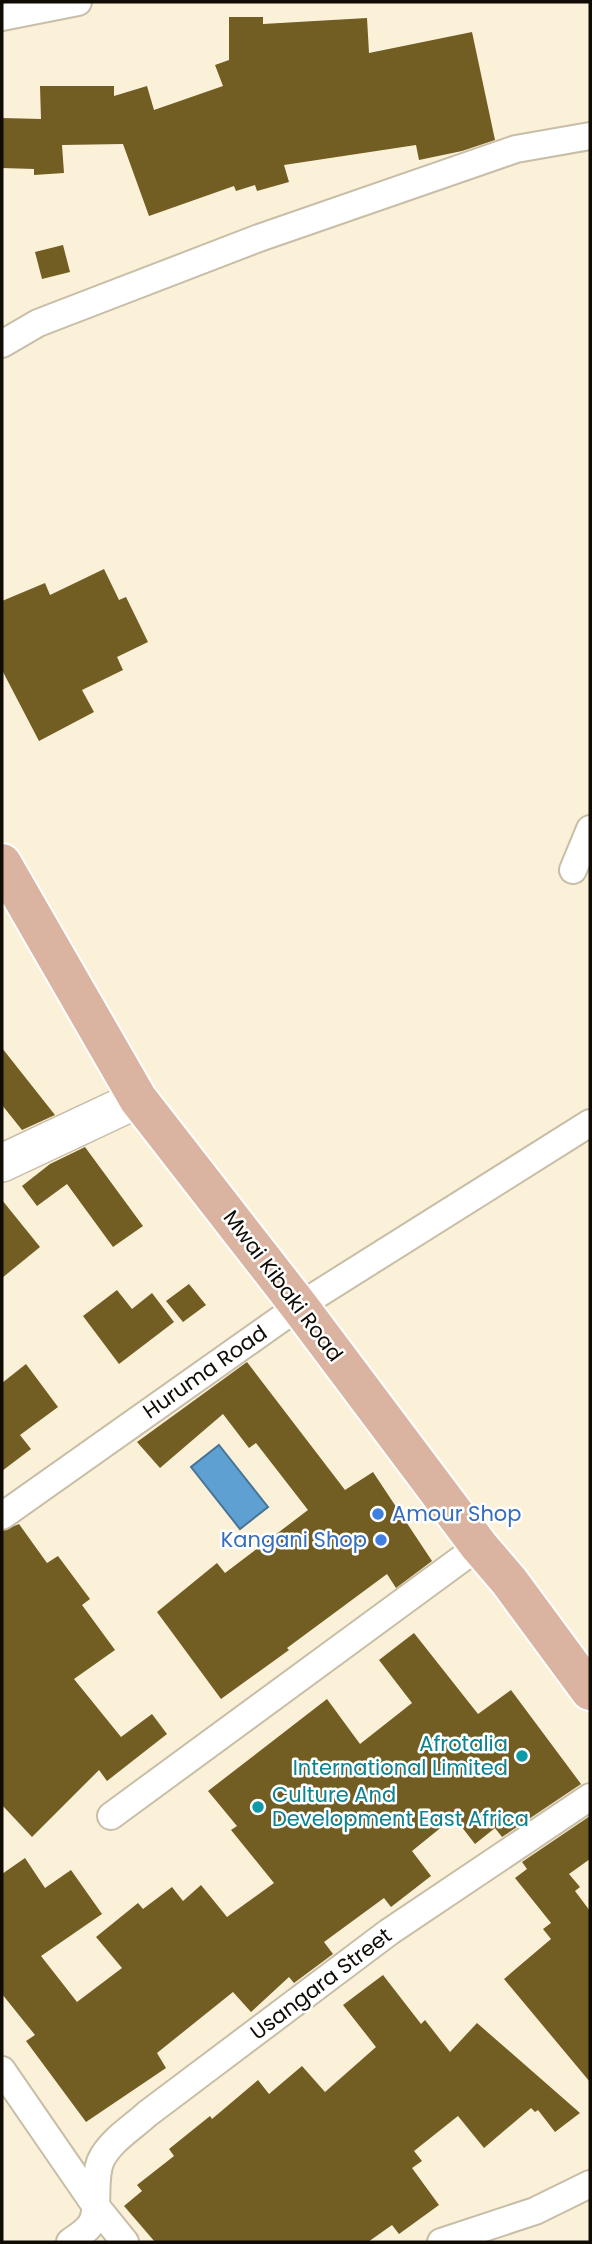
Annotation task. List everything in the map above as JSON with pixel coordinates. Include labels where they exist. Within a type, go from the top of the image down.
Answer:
[{"type":"main road","name":"Mwai Kibaki Road","points":[[2,863],[138,1099],[299,1306],[479,1546],[509,1580],[590,1691]]},
{"type":"street","points":[[2,17],[78,2]]},
{"type":"street","points":[[2,344],[38,323],[272,234],[516,149],[590,136]]},
{"type":"street","points":[[573,870],[590,829]]},
{"type":"street","points":[[2,1163],[138,1099]]},
{"type":"street","name":"Huruma Road","points":[[2,1516],[299,1306],[590,1123]]},
{"type":"street","points":[[111,1816],[479,1546]]},
{"type":"street","name":"Usangara Street","points":[[95,2205],[95,2177],[102,2159],[110,2147],[147,2114],[389,1932],[590,1797]]},
{"type":"street","points":[[2,2070],[95,2205],[125,2242]]},
{"type":"street","points":[[441,2242],[535,2211],[590,2184]]},
{"type":"street","points":[[70,2242],[90,2226],[95,2205]]},
{"type":"water","points":[[219,1445],[268,1507],[240,1529],[191,1467]]},
{"type":"building","points":[[229,17],[263,17],[263,24],[367,18],[369,53],[472,32],[495,140],[462,151],[419,160],[416,145],[284,165],[289,182],[257,191],[255,185],[236,191],[234,186],[149,216],[123,144],[62,145],[64,173],[34,175],[34,169],[2,168],[2,118],[41,119],[40,86],[114,86],[114,96],[147,86],[154,110],[223,86],[215,65],[229,60]]},
{"type":"building","points":[[63,245],[70,272],[42,279],[35,252]]},
{"type":"building","points":[[104,569],[119,600],[126,597],[148,642],[117,657],[123,670],[82,690],[94,712],[39,741],[2,670],[2,601],[45,583],[50,595]]},
{"type":"building","points":[[2,1048],[55,1115],[22,1130],[2,1105]]},
{"type":"building","points":[[85,1147],[143,1226],[113,1247],[67,1184],[37,1206],[22,1186],[50,1164]]},
{"type":"building","points":[[2,1200],[40,1247],[2,1278]]},
{"type":"building","points":[[189,1284],[206,1305],[183,1322],[166,1301]]},
{"type":"building","points":[[117,1290],[132,1309],[152,1293],[174,1322],[119,1364],[83,1316]]},
{"type":"building","points":[[247,1362],[345,1490],[373,1472],[432,1561],[396,1588],[387,1574],[221,1699],[157,1612],[217,1563],[225,1573],[308,1510],[256,1443],[249,1448],[223,1414],[160,1468],[137,1442]]},
{"type":"building","points":[[26,1364],[58,1407],[20,1435],[31,1449],[2,1471],[2,1383]]},
{"type":"building","points":[[19,1524],[47,1563],[58,1556],[90,1599],[82,1605],[115,1650],[74,1679],[121,1737],[152,1714],[167,1734],[107,1781],[99,1770],[32,1837],[2,1805],[2,1531]]},
{"type":"building","points":[[414,1633],[478,1714],[511,1690],[581,1784],[502,1837],[495,1828],[475,1844],[454,1817],[412,1851],[431,1876],[391,1907],[384,1898],[324,1942],[333,1954],[294,1983],[289,1977],[251,2012],[233,1992],[157,2053],[166,2068],[86,2122],[26,2041],[35,2035],[2,1994],[2,1874],[25,1858],[45,1888],[71,1870],[102,1914],[41,1956],[77,2002],[122,1968],[96,1937],[138,1903],[143,1909],[172,1887],[183,1901],[201,1885],[227,1917],[274,1883],[231,1830],[237,1826],[208,1791],[327,1699],[360,1744],[412,1703],[379,1660]]},
{"type":"building","points":[[590,1816],[590,1859],[569,1874],[580,1887],[575,1891],[590,1911],[590,2082],[504,1979],[551,1939],[543,1929],[551,1923],[515,1878],[527,1869],[522,1862]]},
{"type":"building","points":[[383,1975],[421,2024],[425,2020],[450,2052],[477,2023],[580,2113],[555,2132],[538,2110],[535,2112],[531,2108],[484,2148],[458,2116],[414,2151],[422,2161],[412,2168],[439,2205],[399,2234],[392,2225],[368,2242],[155,2242],[124,2206],[142,2191],[137,2185],[174,2156],[169,2149],[210,2116],[212,2119],[258,2080],[269,2094],[302,2066],[325,2092],[376,2047],[343,2005]]},
{"type":"place","name":"Amour Shop","points":[[378,1514]]},
{"type":"place","name":"Kangani Shop","points":[[381,1540]]},
{"type":"place","name":"Afrotalia International Limited","points":[[522,1756]]},
{"type":"place","name":"Culture And Development East Africa","points":[[258,1807]]}]
